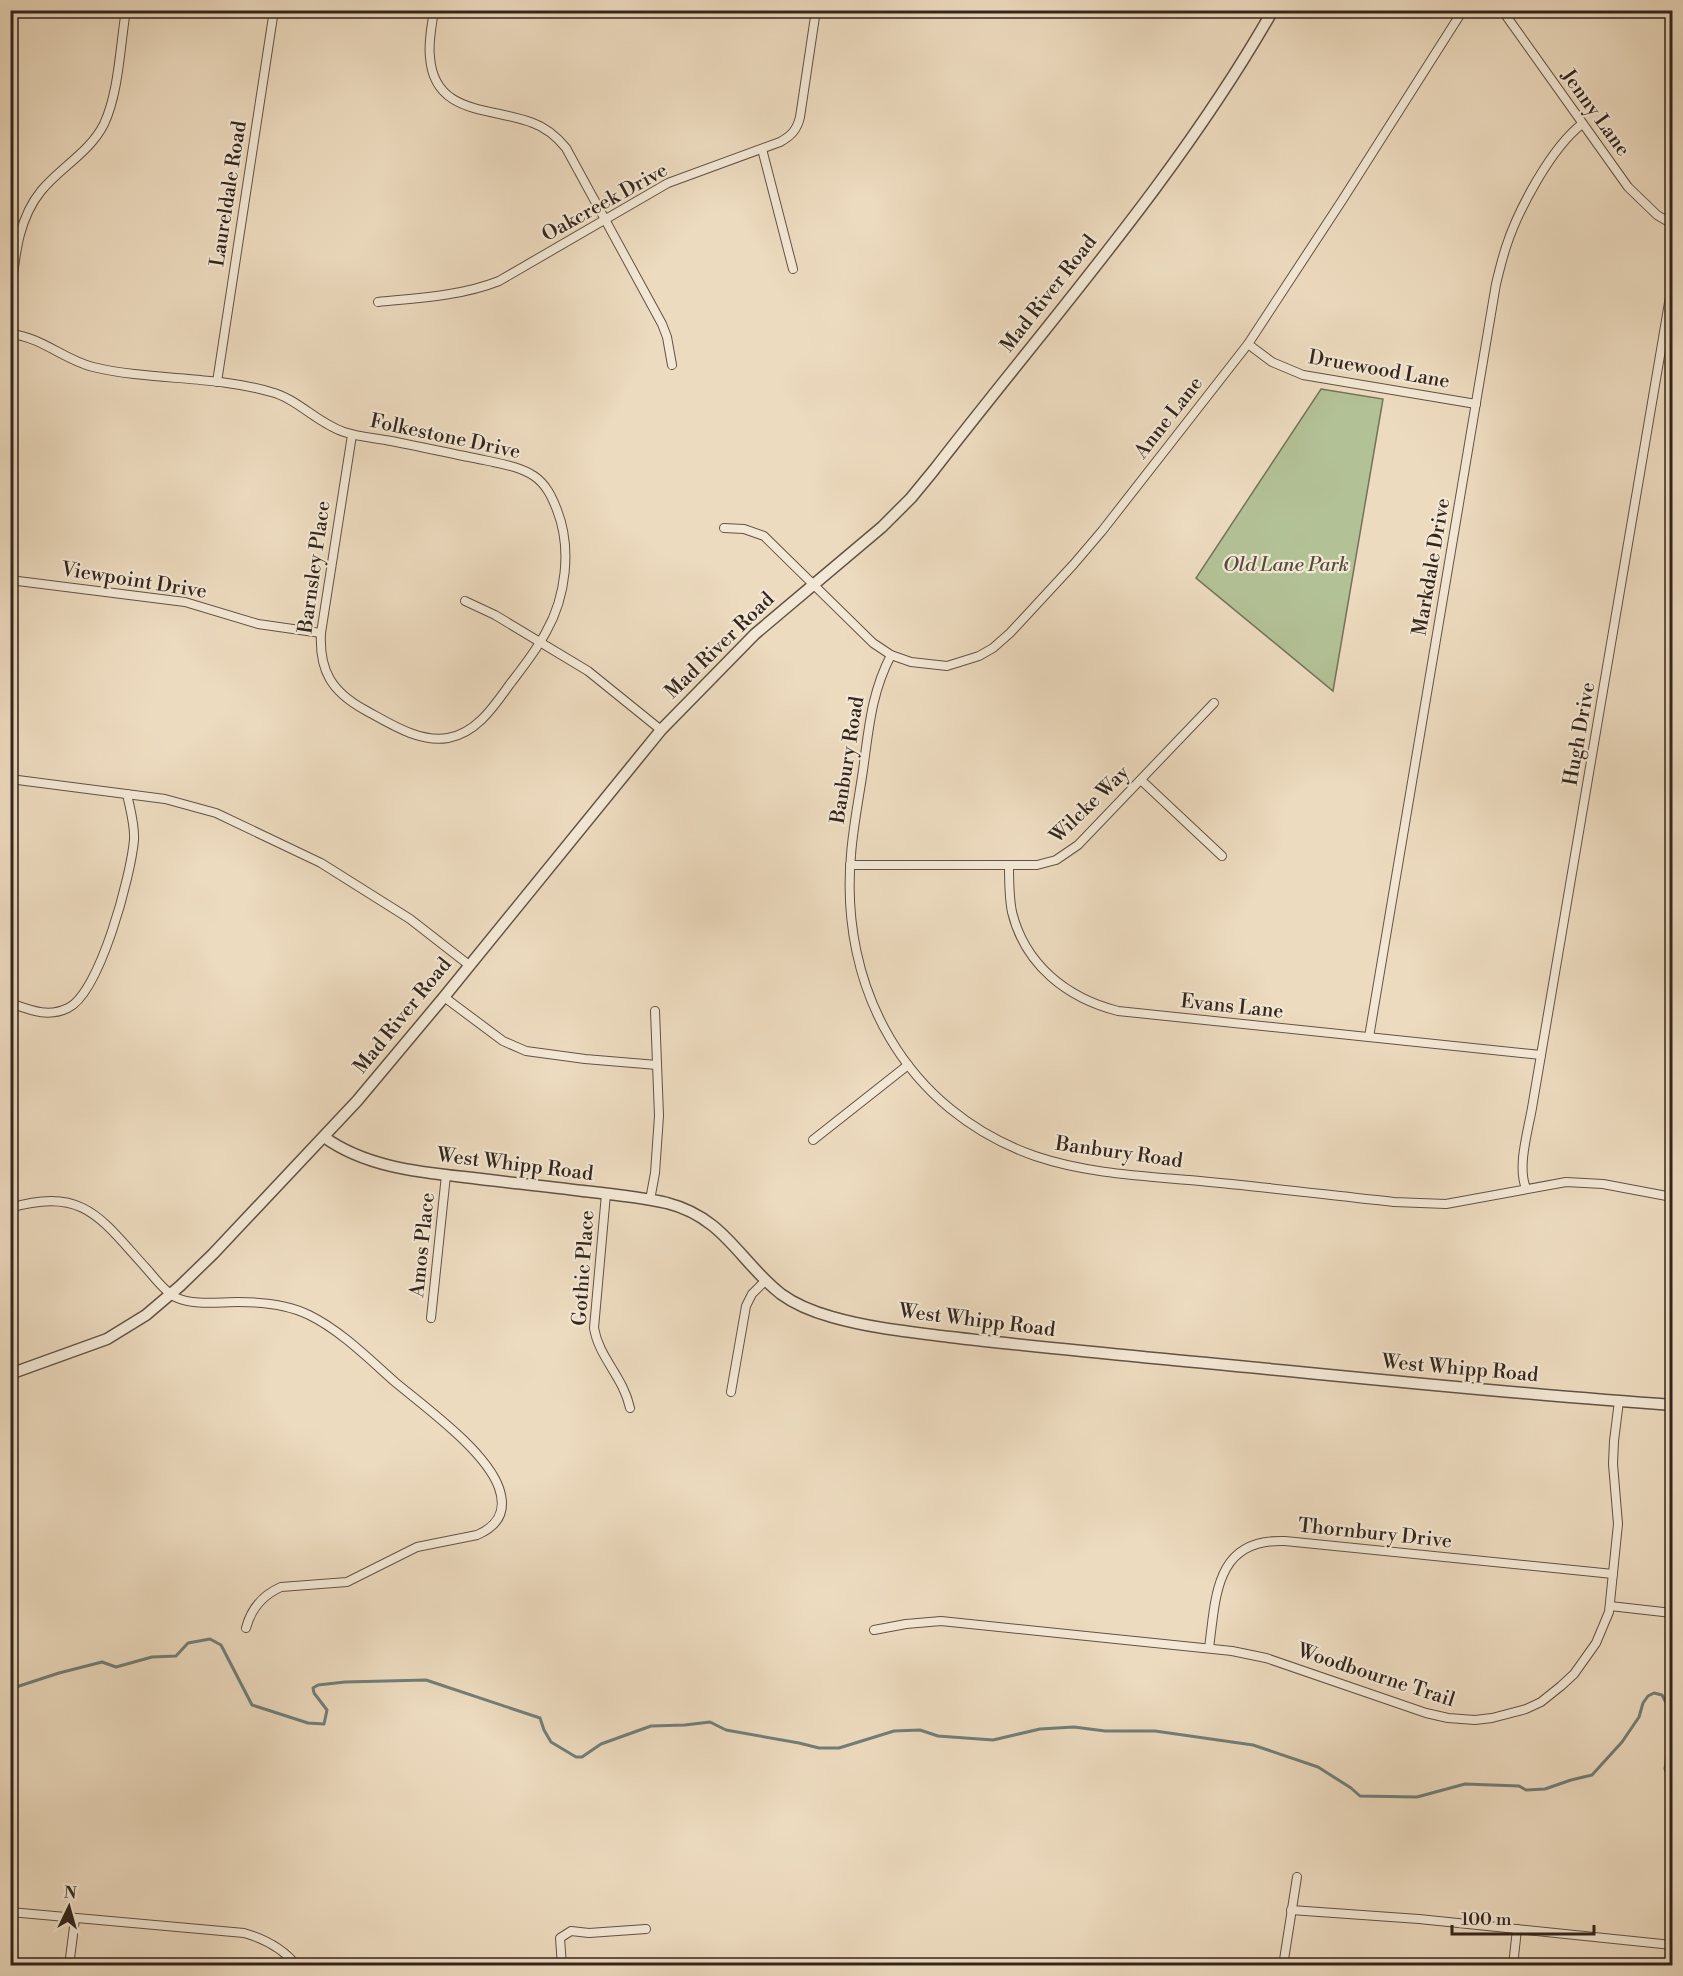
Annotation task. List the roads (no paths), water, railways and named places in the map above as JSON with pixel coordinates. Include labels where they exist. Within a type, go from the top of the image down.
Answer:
[{"type":"street","points":[[10,300],[18,242],[27,213],[41,191],[93,141],[108,113],[114,92],[126,10]]},
{"type":"street","name":"Laureldale Road","points":[[217,382],[274,10]]},
{"type":"street","points":[[434,10],[429,55],[431,69],[441,90],[460,104],[533,123],[556,137],[566,148],[662,324],[672,365]]},
{"type":"street","name":"Oakcreek Drive","points":[[378,302],[445,294],[485,286],[528,265],[668,183],[789,137],[798,125],[816,10]]},
{"type":"street","name":"Mad River Road","points":[[10,1374],[80,1350],[107,1338],[146,1315],[172,1294],[213,1254],[324,1137],[360,1098],[444,997],[661,730],[755,634],[882,527],[934,470],[1148,197],[1216,101],[1254,44],[1273,10]]},
{"type":"street","name":"Anne Lane","points":[[724,528],[744,529],[764,536],[873,643],[891,656],[937,666],[958,664],[979,657],[993,648],[1010,633],[1102,531],[1248,344],[1405,104],[1463,10]]},
{"type":"street","name":"Jenny Lane","points":[[1502,10],[1628,187],[1657,214],[1672,224]]},
{"type":"street","name":"Markdale Drive","points":[[1369,1037],[1496,284],[1506,247],[1525,204],[1551,159],[1566,139],[1582,124]]},
{"type":"street","points":[[762,149],[793,269]]},
{"type":"street","name":"Hugh Drive","points":[[1526,1188],[1522,1168],[1672,285]]},
{"type":"street","name":"Folkestone Drive","points":[[10,334],[47,344],[91,366],[217,382],[274,393],[304,409],[320,422],[352,435],[515,467],[536,477],[545,486],[560,517],[565,552],[563,588],[541,642],[476,726],[460,735],[434,739],[421,736],[377,717],[345,698]]},
{"type":"street","name":"Druewood Lane","points":[[1248,344],[1272,362],[1303,375],[1476,404]]},
{"type":"street","name":"Barnsley Place","points":[[345,698],[326,673],[321,656],[321,633],[352,435]]},
{"type":"street","name":"Viewpoint Drive","points":[[10,580],[185,602],[258,624],[321,633]]},
{"type":"street","points":[[465,601],[495,615],[588,671],[661,730]]},
{"type":"street","name":"Banbury Road","points":[[891,656],[880,677],[871,711],[850,865],[850,911],[857,961],[873,1007],[908,1065],[949,1106],[986,1133],[1021,1151],[1074,1167],[1428,1204],[1464,1202],[1549,1184],[1585,1182],[1672,1197]]},
{"type":"street","name":"Wilcke Way","points":[[850,865],[1045,864],[1066,855],[1214,703]]},
{"type":"street","points":[[10,779],[179,802],[216,813],[321,863],[410,919],[469,964]]},
{"type":"street","points":[[1141,780],[1222,856]]},
{"type":"street","points":[[10,1002],[36,1012],[57,1013],[74,1005],[85,992],[117,920],[126,887],[134,841],[127,794]]},
{"type":"street","name":"Evans Lane","points":[[1009,865],[1012,910],[1021,936],[1039,965],[1062,987],[1099,1006],[1118,1011],[1541,1055]]},
{"type":"street","points":[[444,997],[502,1041],[525,1051],[657,1065]]},
{"type":"street","points":[[650,1200],[655,1173],[659,1116],[655,1011]]},
{"type":"street","points":[[813,1140],[908,1065]]},
{"type":"street","name":"West Whipp Road","points":[[324,1137],[363,1158],[399,1167],[446,1175],[650,1200],[686,1210],[713,1225],[781,1294],[809,1310],[843,1320],[917,1333],[995,1342],[1502,1392],[1672,1405]]},
{"type":"street","name":"Amos Place","points":[[432,1318],[446,1175]]},
{"type":"street","name":"Gothic Place","points":[[606,1194],[594,1328],[599,1347],[623,1384],[630,1408]]},
{"type":"street","points":[[10,1208],[29,1202],[55,1200],[77,1204],[110,1227],[172,1294],[193,1301],[241,1302],[288,1308],[308,1314],[324,1323],[361,1352],[473,1451],[494,1478],[501,1496],[500,1514],[493,1526],[486,1531],[477,1535],[417,1547],[347,1582],[281,1587],[271,1591],[257,1605],[246,1628]]},
{"type":"street","points":[[731,1392],[746,1306],[752,1294],[766,1280]]},
{"type":"street","name":"Woodbourne Trail","points":[[874,1630],[941,1621],[1209,1648],[1266,1658],[1426,1713],[1458,1719],[1492,1718],[1510,1714],[1541,1702],[1574,1674],[1596,1643],[1610,1606],[1618,1524],[1614,1483],[1614,1441],[1619,1401]]},
{"type":"street","name":"Thornbury Drive","points":[[1209,1648],[1216,1594],[1225,1567],[1238,1553],[1262,1542],[1284,1541],[1613,1574]]},
{"type":"street","points":[[1610,1606],[1672,1612]]},
{"type":"street","points":[[1283,1965],[1297,1877]]},
{"type":"street","points":[[1291,1910],[1419,1919],[1672,1945]]},
{"type":"street","points":[[10,1912],[244,1934],[270,1942],[297,1965]]},
{"type":"street","points":[[69,1965],[75,1918]]},
{"type":"street","points":[[562,1965],[560,1938],[571,1931],[589,1933],[646,1929]]},
{"type":"street","points":[[1513,1965],[1517,1929]]},
{"type":"waterway","points":[[10,1689],[102,1662],[116,1667],[152,1657],[176,1656],[188,1643],[210,1639],[221,1645],[252,1705],[308,1723],[324,1724],[327,1710],[314,1693],[313,1688],[318,1685],[426,1680],[540,1718],[551,1742],[576,1757],[582,1757],[601,1744],[651,1726],[710,1722],[726,1730],[819,1748],[839,1748],[894,1731],[920,1730],[938,1736],[993,1740],[1040,1729],[1074,1727],[1105,1731],[1155,1731],[1253,1745],[1318,1767],[1360,1796],[1417,1797],[1465,1784],[1519,1786],[1526,1790],[1545,1789],[1592,1775],[1622,1742],[1639,1717],[1643,1703],[1648,1696],[1654,1693],[1662,1695],[1672,1714]]},
{"type":"waterway","points":[[1672,1715],[1665,1769],[1672,1784]]},
{"type":"park label","name":"Old Lane Park","points":[[1286,565]]}]
